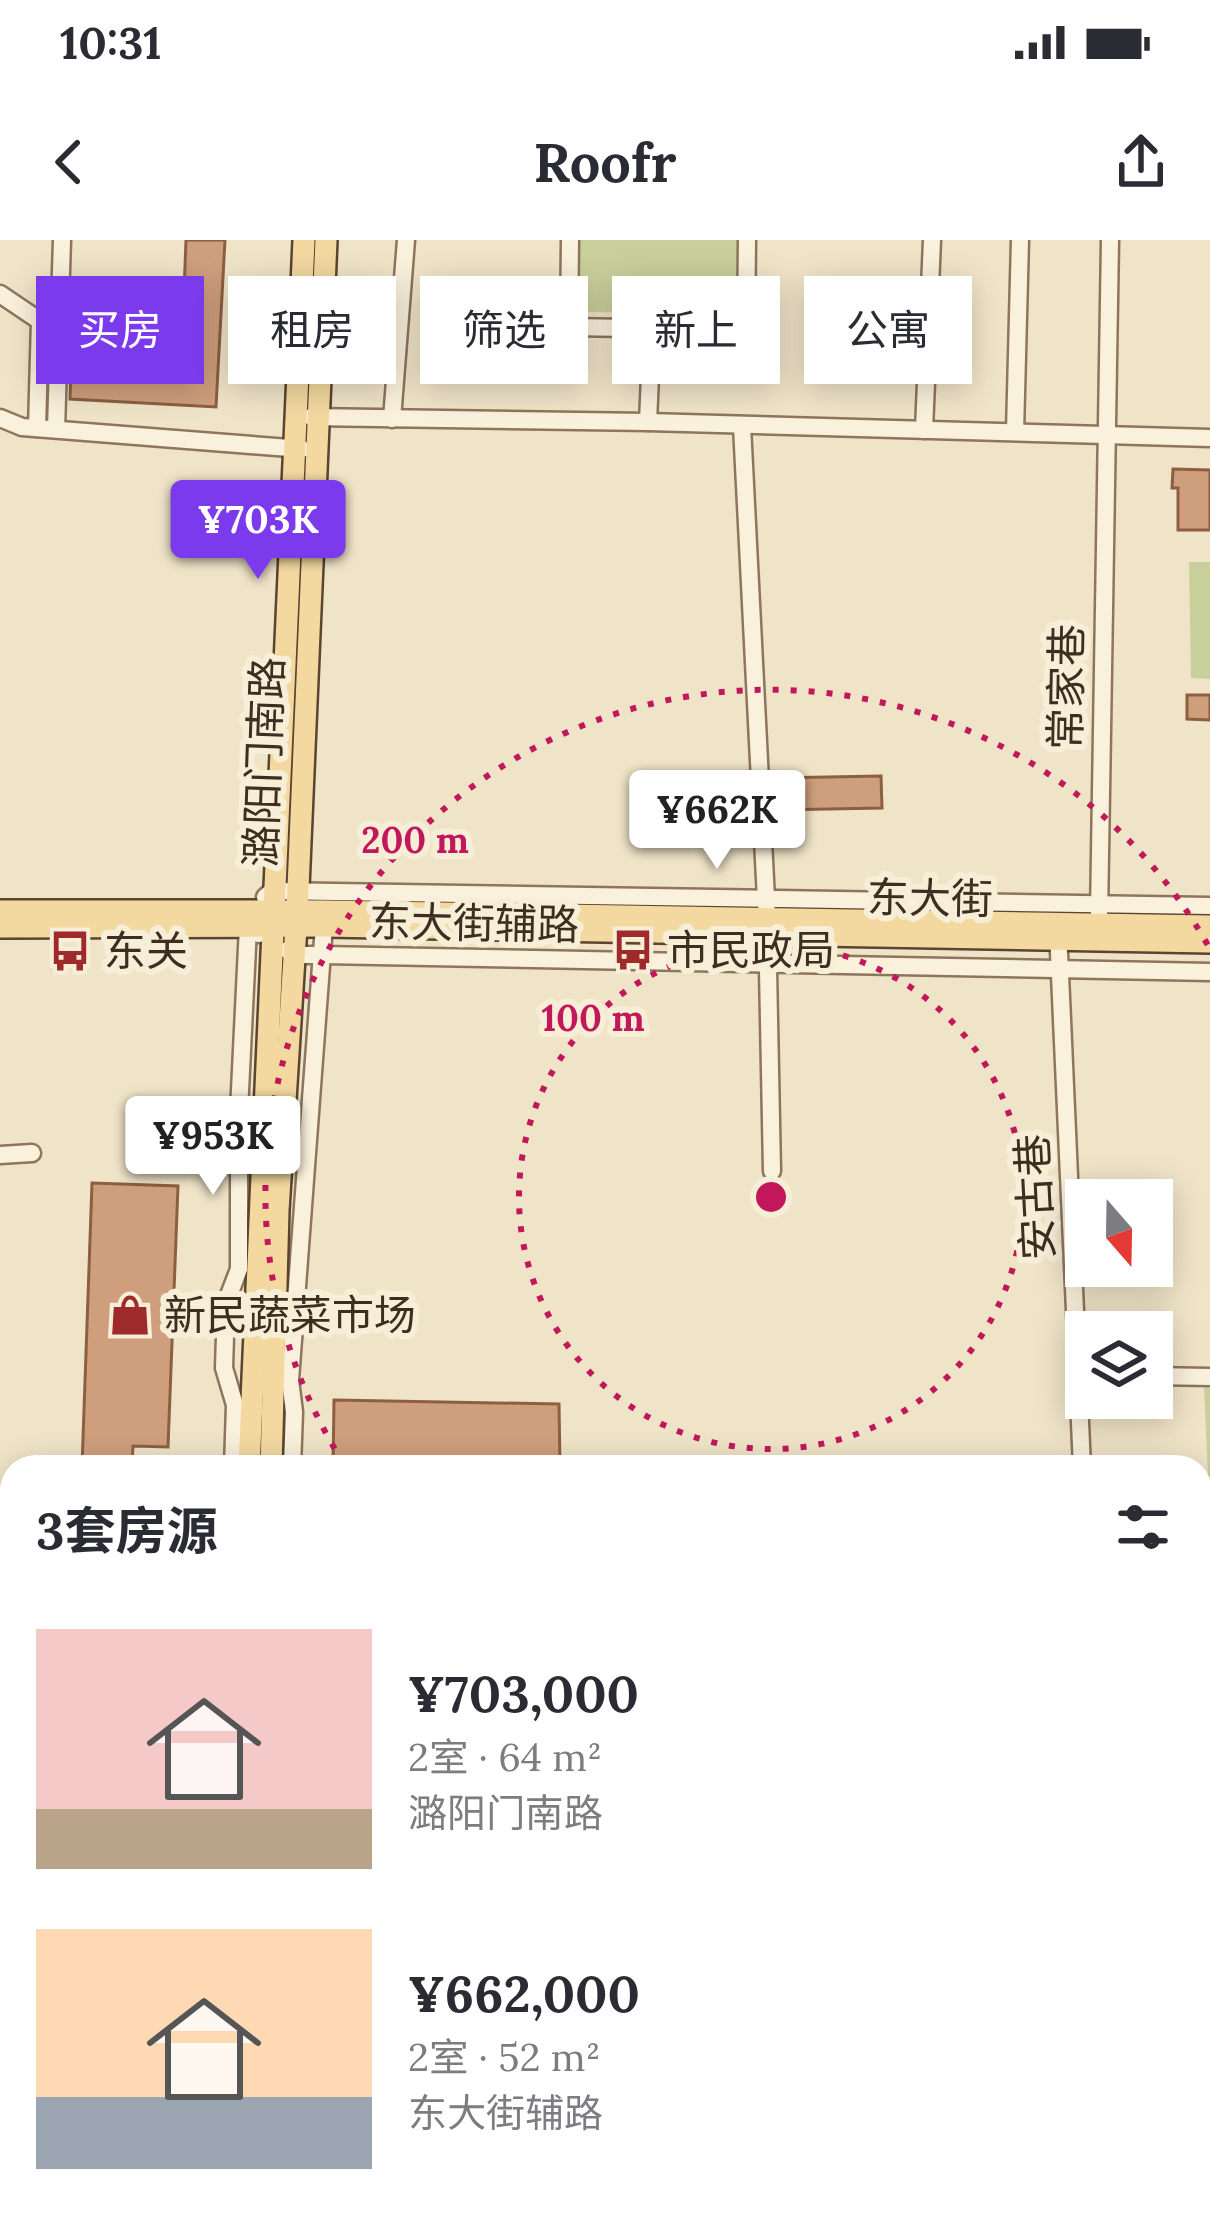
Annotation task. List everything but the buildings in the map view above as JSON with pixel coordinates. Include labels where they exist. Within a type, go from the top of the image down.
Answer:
[{"type":"main road","name":"潞阳门南路","points":[[304,240],[306,417]]},
{"type":"main road","name":"潞阳门南路","points":[[249,1455],[264,918],[306,417],[326,240]]},
{"type":"main road","name":"潞阳门南路","points":[[271,1455],[278,1210],[297,910],[304,449]]},
{"type":"main road","name":"东大街","points":[[297,910],[324,926],[766,918]]},
{"type":"main road","name":"东大街","points":[[0,926],[264,918],[297,910],[766,918],[1058,932],[1099,923],[1210,926]]},
{"type":"main road","name":"东大街","points":[[0,911],[264,918]]},
{"type":"main road","name":"东大街","points":[[1099,923],[1210,942]]},
{"type":"street","points":[[56,429],[62,240]]},
{"type":"street","points":[[392,418],[406,240]]},
{"type":"street","points":[[570,240],[569,327],[612,329]]},
{"type":"street","points":[[747,240],[747,276]]},
{"type":"street","points":[[924,430],[932,240]]},
{"type":"street","points":[[1015,432],[1020,240]]},
{"type":"street","name":"常家巷","points":[[1099,923],[1110,240]]},
{"type":"street","points":[[0,294],[40,321],[37,428]]},
{"type":"street","points":[[648,422],[650,384]]},
{"type":"street","points":[[306,417],[1210,438]]},
{"type":"street","points":[[0,418],[37,428],[304,449]]},
{"type":"street","points":[[742,426],[766,918],[772,1171]]},
{"type":"street","points":[[766,918],[1099,923],[1210,906]]},
{"type":"street","points":[[233,1455],[236,1405],[224,1368],[226,1303],[239,1269],[239,1111],[264,918],[297,910]]},
{"type":"street","name":"东大街辅路","points":[[264,918],[295,955],[1210,972]]},
{"type":"street","points":[[292,1455],[290,1380],[324,926]]},
{"type":"street","name":"安古巷","points":[[1058,932],[1079,1311]]},
{"type":"street","points":[[0,1155],[32,1153]]},
{"type":"street","points":[[1173,1376],[1210,1377]]},
{"type":"street","name":"安古巷","points":[[1082,1455],[1083,1419]]},
{"type":"green space","points":[[579,240],[740,240],[740,276],[612,276],[612,312],[588,312],[588,276],[578,276]]},
{"type":"green space","points":[[1189,562],[1210,562],[1210,679],[1191,678]]},
{"type":"green space","points":[[1204,1387],[1210,1388],[1207,1455]]},
{"type":"place","name":"市民政局","points":[[633,950]]},
{"type":"place","name":"东关","points":[[70,951]]},
{"type":"place","name":"新民蔬菜市场","points":[[130,1315]]}]
